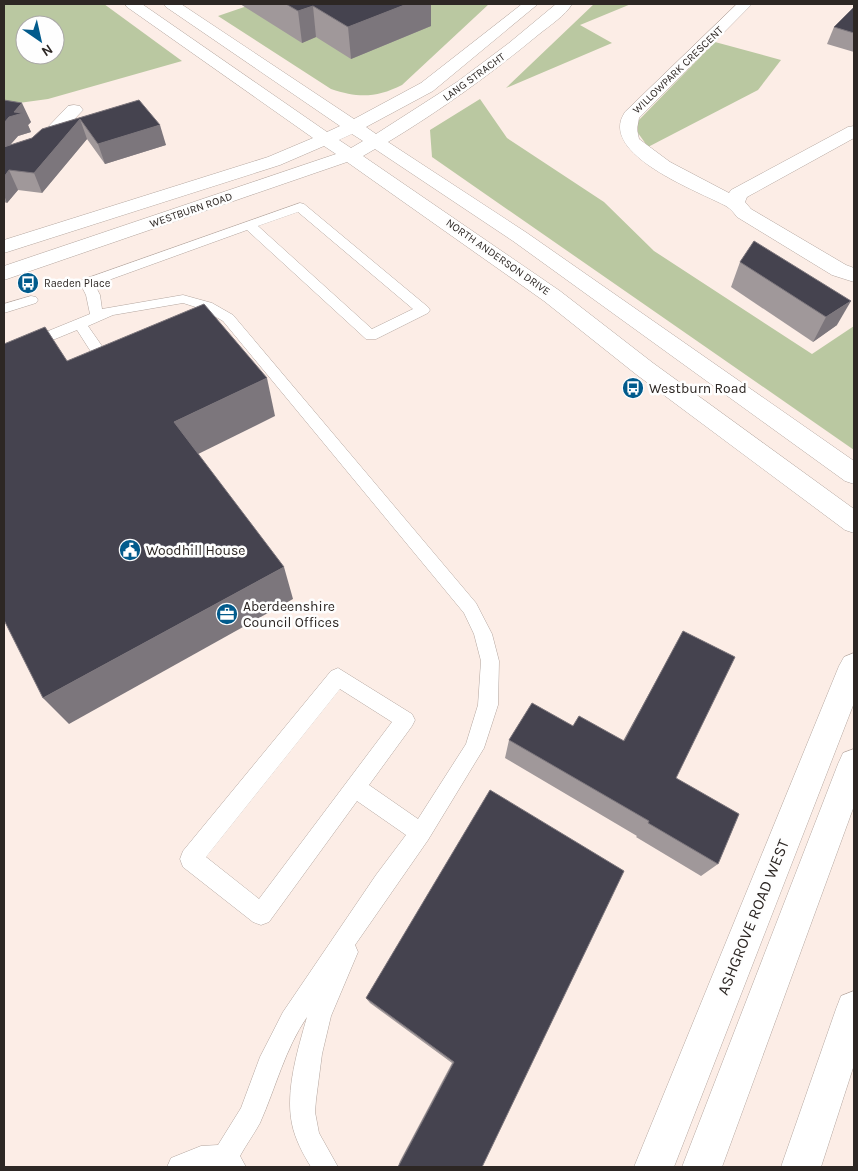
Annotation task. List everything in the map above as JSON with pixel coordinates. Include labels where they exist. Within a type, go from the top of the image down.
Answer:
[{"type":"main road","name":"NORTH ANDERSON DRIVE","points":[[132,4],[552,296],[645,369],[854,523]]},
{"type":"main road","points":[[171,4],[520,237],[854,474]]},
{"type":"main road","name":"LANG STRACHT","points":[[353,127],[427,88],[531,4]]},
{"type":"main road","name":"LANG STRACHT","points":[[376,141],[475,78],[528,37],[565,4]]},
{"type":"main road","name":"WILLOWPARK CRESCENT","points":[[745,4],[631,116],[627,128],[632,142],[647,155],[714,195],[735,204],[751,218],[839,270],[854,276]]},
{"type":"main road","points":[[4,162],[34,152],[74,110]]},
{"type":"main road","name":"WESTBURN ROAD","points":[[4,247],[274,160],[353,127]]},
{"type":"main road","points":[[735,204],[738,194],[854,130]]},
{"type":"main road","name":"WESTBURN ROAD","points":[[4,273],[351,155],[376,141]]},
{"type":"main road","points":[[837,141],[854,150]]},
{"type":"main road","name":"ASHGROVE ROAD WEST","points":[[654,1167],[854,666]]},
{"type":"main road","points":[[702,1167],[854,764]]},
{"type":"main road","points":[[801,1167],[854,1009]]},
{"type":"lane","points":[[97,316],[92,294],[87,283],[249,225],[300,207],[423,310],[371,336],[249,225]]},
{"type":"lane","points":[[4,355],[97,316],[142,304],[183,299],[207,306],[228,318],[470,608],[483,634],[490,661],[488,705],[474,748],[421,832],[291,1020],[269,1066],[250,1116],[228,1163],[209,1155],[180,1167]]},
{"type":"lane","points":[[4,310],[31,300]]},
{"type":"lane","points":[[79,323],[107,365],[124,357]]},
{"type":"lane","points":[[338,677],[405,720],[355,787],[262,914],[191,859],[338,677]]},
{"type":"lane","points":[[355,787],[421,832]]},
{"type":"lane","points":[[325,1167],[313,1148],[304,1122],[303,1110],[306,1080],[319,1015],[352,940],[384,884]]},
{"type":"green space","points":[[4,4],[104,4],[182,61],[48,99],[4,105]]},
{"type":"green space","points":[[253,4],[321,36],[419,4],[489,4],[402,85],[384,92],[358,95],[331,89],[218,16]]},
{"type":"green space","points":[[594,4],[631,4],[580,25],[612,43],[506,88]]},
{"type":"green space","points":[[715,42],[781,60],[758,90],[648,147],[638,133],[638,121]]},
{"type":"green space","points":[[480,99],[507,138],[604,202],[654,251],[812,354],[854,326],[854,450],[432,157],[430,130]]},
{"type":"building","points":[[286,4],[407,4],[348,27],[313,6],[298,11]]},
{"type":"building","points":[[854,7],[854,33],[834,27]]},
{"type":"building","points":[[4,100],[22,103],[14,112],[23,113],[9,117],[4,123]]},
{"type":"building","points":[[139,100],[160,125],[98,144],[80,119],[34,173],[9,170],[4,177],[4,147],[32,138],[42,129]]},
{"type":"building","points":[[754,241],[851,301],[826,317],[740,262]]},
{"type":"building","name":"Woodhill House","points":[[204,304],[267,378],[174,422],[284,567],[43,698],[4,620],[4,344],[45,327],[67,361]]},
{"type":"building","points":[[683,631],[735,657],[676,778],[739,814],[718,864],[648,823],[649,821],[509,740],[532,703],[573,726],[579,716],[624,741]]},
{"type":"building","points":[[490,790],[624,871],[482,1167],[398,1167],[454,1062],[366,998]]},
{"type":"place","name":"Raeden Place","points":[[28,283]]},
{"type":"place","name":"Westburn Road","points":[[633,388]]},
{"type":"place","name":"Woodhill House","points":[[130,550]]},
{"type":"place","name":"Aberdeenshire Council Offices","points":[[227,614]]}]
